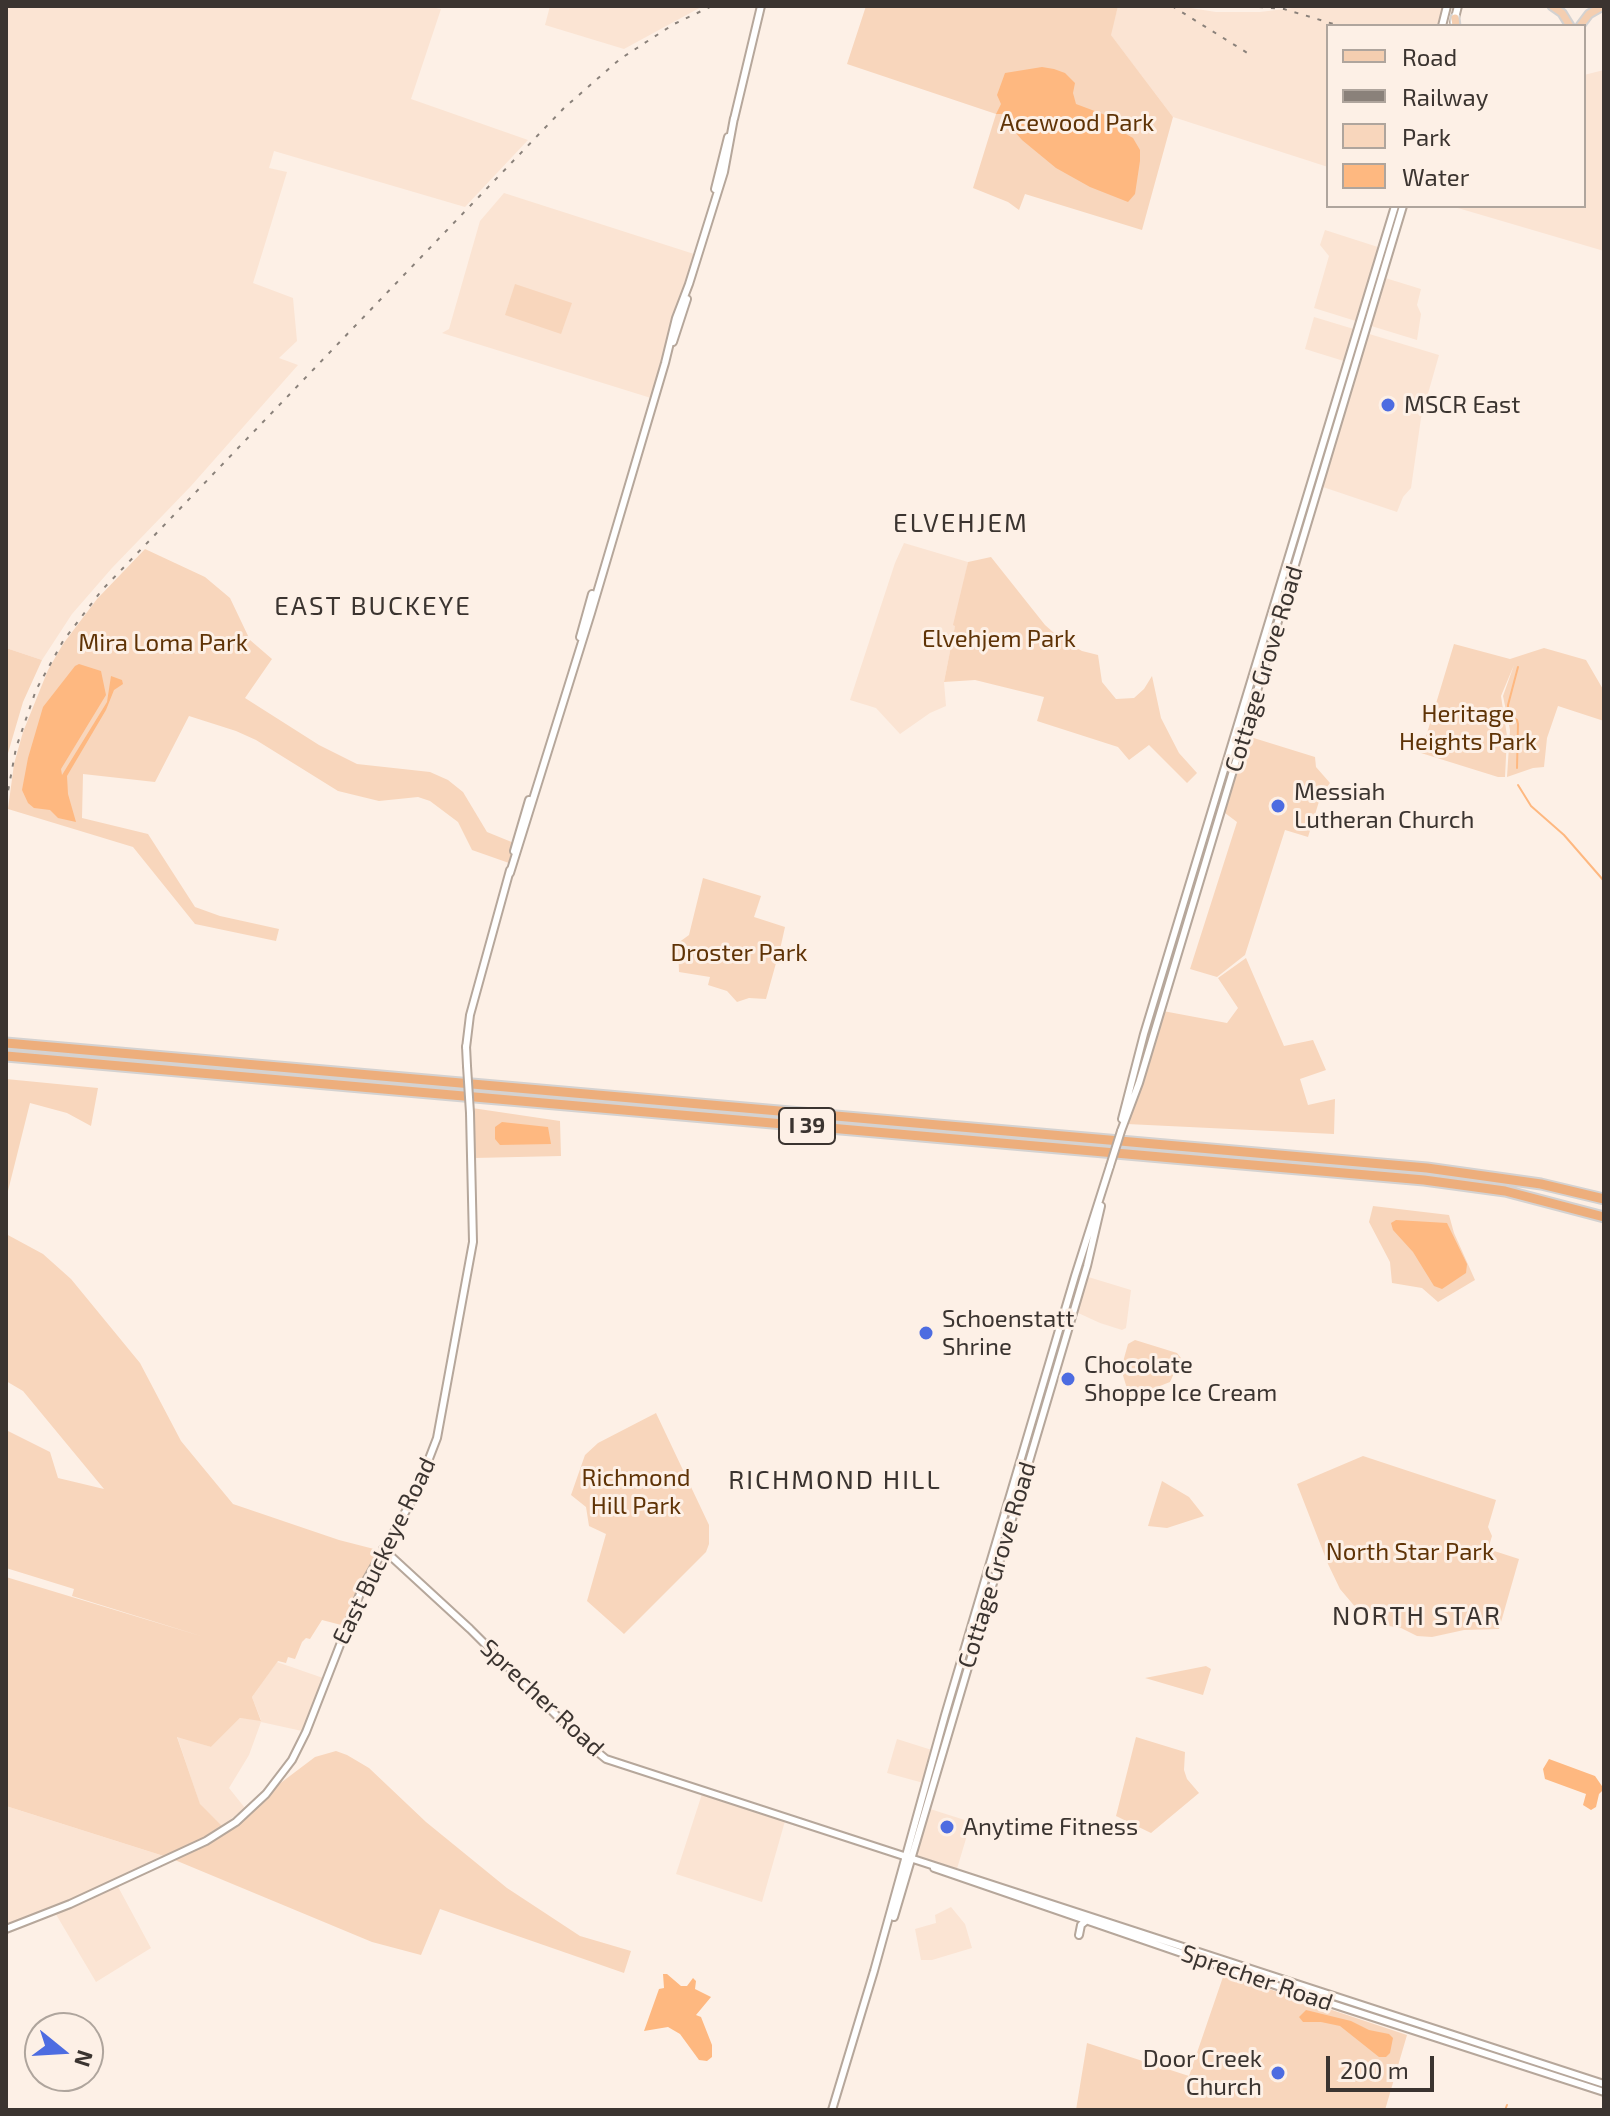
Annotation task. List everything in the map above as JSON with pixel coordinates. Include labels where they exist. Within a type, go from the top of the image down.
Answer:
[{"type":"highway","name":"I 39","points":[[6,1043],[1427,1168],[1529,1182],[1604,1199]]},
{"type":"highway","name":"I 39","points":[[6,1056],[1424,1180],[1505,1191],[1604,1217]]},
{"type":"main road","name":"East Buckeye Road","points":[[6,1929],[70,1904],[206,1841],[236,1822],[266,1794],[300,1745],[349,1617],[428,1466],[446,1399],[473,1242],[465,1031],[470,1002],[526,825],[586,612],[680,322],[712,209],[761,6]]},
{"type":"main road","points":[[1454,23],[1458,6]]},
{"type":"main road","points":[[1552,6],[1562,13],[1569,24]]},
{"type":"main road","points":[[1582,24],[1589,14],[1603,6]]},
{"type":"main road","name":"Cottage Grove Road","points":[[1121,1131],[1144,1034],[1394,208]]},
{"type":"main road","name":"Cottage Grove Road","points":[[832,2110],[881,1948],[891,1926],[938,1757],[1087,1266],[1106,1179],[1139,1083],[1402,208]]},
{"type":"main road","name":"Sprecher Road","points":[[383,1549],[573,1732],[606,1759],[1604,2084]]},
{"type":"main road","name":"Sprecher Road","points":[[909,1858],[950,1876],[1604,2092]]},
{"type":"main road","points":[[1079,1935],[1080,1926],[1087,1920]]},
{"type":"shaded area","points":[[6,6],[426,6],[441,9],[411,99],[528,140],[465,207],[274,151],[269,168],[287,172],[253,283],[293,298],[297,341],[279,358],[298,365],[72,614],[42,660],[6,648]]},
{"type":"shaded area","points":[[550,6],[703,6],[624,49],[545,25]]},
{"type":"shaded area","points":[[1118,6],[1178,6],[1216,12],[1260,12],[1309,6],[1437,6],[1446,9],[1442,24],[1326,24],[1326,166],[1173,117],[1110,34]]},
{"type":"shaded area","points":[[1604,70],[1604,251],[1458,208],[1586,208],[1586,74]]},
{"type":"shaded area","points":[[504,193],[694,254],[651,398],[442,333],[449,329],[480,221]]},
{"type":"shaded area","points":[[1325,230],[1381,248],[1359,322],[1314,308],[1329,256],[1320,245]]},
{"type":"shaded area","points":[[1382,277],[1421,289],[1417,305],[1421,314],[1417,340],[1368,325]]},
{"type":"shaded area","points":[[1314,317],[1357,330],[1347,362],[1305,349]]},
{"type":"shaded area","points":[[1366,333],[1439,355],[1421,418],[1411,488],[1397,512],[1320,486]]},
{"type":"shaded area","points":[[904,543],[968,562],[944,682],[946,706],[900,734],[876,708],[850,700]]},
{"type":"shaded area","points":[[1085,1276],[1131,1290],[1126,1328],[1122,1330],[1100,1323],[1076,1312]]},
{"type":"shaded area","points":[[277,1662],[323,1678],[302,1731],[261,1722],[249,1755],[229,1788],[245,1808],[222,1826],[200,1805],[177,1736],[211,1747],[240,1718],[261,1720],[252,1697]]},
{"type":"shaded area","points":[[897,1739],[935,1751],[927,1784],[887,1773]]},
{"type":"shaded area","points":[[702,1794],[785,1821],[762,1902],[676,1874]]},
{"type":"shaded area","points":[[6,1806],[170,1858],[116,1883],[151,1948],[96,1982],[54,1911],[6,1929]]},
{"type":"shaded area","points":[[927,1808],[971,1822],[956,1872],[912,1859]]},
{"type":"shaded area","points":[[951,1907],[965,1924],[972,1948],[932,1960],[921,1960],[915,1929],[936,1923],[935,1915]]},
{"type":"green space","name":"Acewood Park","points":[[866,6],[1118,6],[1111,35],[1173,117],[1142,230],[1025,194],[1019,210],[1008,202],[973,188],[996,114],[847,64]]},
{"type":"green space","points":[[515,284],[572,303],[561,334],[505,315]]},
{"type":"green space","name":"Mira Loma Park","points":[[145,549],[205,577],[230,598],[250,640],[272,659],[245,698],[319,745],[357,764],[430,772],[448,780],[463,792],[487,832],[514,843],[509,863],[472,850],[458,822],[430,801],[418,797],[379,801],[338,791],[256,740],[189,716],[155,782],[83,774],[82,818],[148,834],[195,907],[279,929],[276,941],[195,924],[133,847],[8,809],[14,764],[23,732],[48,670],[63,644],[97,599]]},
{"type":"green space","name":"Elvehjem Park","points":[[991,557],[1045,625],[1062,640],[1082,651],[1098,655],[1102,682],[1116,699],[1134,698],[1152,676],[1161,718],[1179,753],[1197,773],[1187,783],[1149,745],[1129,760],[1118,747],[1037,721],[1044,697],[975,680],[944,682],[968,562]]},
{"type":"green space","name":"Heritage Heights Park","points":[[1454,644],[1510,659],[1544,648],[1586,660],[1604,691],[1604,721],[1558,706],[1547,738],[1544,767],[1507,777],[1510,730],[1503,696],[1514,665],[1501,696],[1507,736],[1505,777],[1421,753]]},
{"type":"green space","points":[[6,648],[42,660],[23,702],[6,760]]},
{"type":"green space","points":[[1244,735],[1315,757],[1316,767],[1330,783],[1321,795],[1308,837],[1285,830],[1245,955],[1217,977],[1190,969],[1237,822],[1221,810]]},
{"type":"green space","name":"Droster Park","points":[[703,878],[761,896],[754,917],[785,927],[779,954],[798,959],[778,956],[766,999],[749,998],[737,1002],[727,991],[708,985],[710,977],[679,972],[678,943],[689,935]]},
{"type":"green space","points":[[1246,958],[1284,1046],[1313,1040],[1326,1070],[1300,1079],[1308,1105],[1335,1099],[1334,1134],[1127,1124],[1163,1011],[1227,1023],[1238,1008],[1218,978]]},
{"type":"green space","points":[[6,1079],[98,1088],[91,1126],[67,1113],[30,1103],[6,1199]]},
{"type":"green space","points":[[472,1108],[560,1121],[561,1156],[474,1158]]},
{"type":"green space","points":[[1373,1206],[1449,1215],[1475,1280],[1438,1302],[1422,1288],[1392,1283],[1390,1262],[1369,1222]]},
{"type":"green space","points":[[6,1234],[43,1254],[71,1279],[140,1363],[181,1441],[233,1504],[374,1549],[380,1555],[345,1626],[322,1620],[310,1639],[302,1642],[295,1659],[288,1657],[286,1663],[278,1661],[252,1697],[261,1721],[240,1718],[211,1747],[177,1737],[200,1804],[222,1826],[211,1832],[212,1836],[236,1822],[266,1794],[315,1757],[336,1751],[369,1768],[426,1822],[507,1888],[580,1936],[631,1951],[624,1973],[440,1909],[421,1955],[372,1942],[170,1858],[6,1806],[6,1577],[204,1637],[72,1596],[74,1589],[6,1568],[6,1430],[50,1452],[58,1478],[104,1489],[23,1391],[6,1381]]},
{"type":"green space","points":[[1135,1340],[1177,1353],[1181,1358],[1170,1382],[1132,1397],[1121,1369],[1128,1344]]},
{"type":"green space","name":"Richmond Hill Park","points":[[656,1413],[709,1525],[709,1544],[706,1552],[624,1634],[587,1601],[606,1534],[589,1526],[586,1507],[571,1495],[585,1455],[598,1443]]},
{"type":"green space","name":"North Star Park","points":[[1363,1456],[1496,1500],[1488,1527],[1492,1536],[1488,1549],[1519,1559],[1499,1629],[1417,1636],[1401,1628],[1383,1625],[1357,1609],[1340,1589],[1297,1484]]},
{"type":"green space","points":[[1162,1481],[1189,1497],[1204,1516],[1167,1528],[1148,1526]]},
{"type":"green space","points":[[1206,1666],[1211,1669],[1203,1695],[1145,1678]]},
{"type":"green space","points":[[1136,1737],[1185,1752],[1187,1779],[1199,1793],[1151,1833],[1116,1816]]},
{"type":"green space","points":[[1224,1974],[1407,2035],[1385,2110],[1076,2110],[1087,2043],[1189,2076]]},
{"type":"water","points":[[1042,67],[1065,73],[1075,83],[1073,93],[1076,104],[1108,116],[1119,130],[1133,138],[1140,150],[1140,161],[1135,194],[1128,202],[1090,187],[1056,168],[1022,140],[1009,125],[1007,114],[996,114],[1001,104],[997,95],[1005,73]]},
{"type":"water","points":[[79,664],[101,671],[106,695],[61,769],[62,775],[107,702],[111,676],[122,680],[123,684],[114,690],[106,710],[67,776],[68,794],[76,822],[58,818],[50,810],[34,808],[22,790],[43,707]]},
{"type":"water","points":[[502,1122],[548,1127],[551,1144],[500,1145],[495,1139],[495,1127]]},
{"type":"water","points":[[1396,1220],[1447,1223],[1467,1264],[1466,1273],[1442,1289],[1434,1286],[1413,1252],[1393,1230],[1391,1223]]},
{"type":"water","points":[[1549,1759],[1595,1776],[1604,1789],[1599,1794],[1596,1807],[1591,1810],[1583,1805],[1586,1794],[1545,1779],[1543,1769]]},
{"type":"water","points":[[663,1974],[681,1986],[687,1986],[693,1978],[696,1981],[695,1989],[711,1997],[696,2015],[701,2017],[712,2045],[712,2057],[707,2061],[699,2060],[680,2034],[668,2027],[644,2031],[659,1989],[664,1988]]},
{"type":"water","points":[[1306,2010],[1389,2034],[1393,2038],[1390,2053],[1379,2057],[1340,2026],[1303,2022],[1299,2017]]},
{"type":"waterway","points":[[1517,768],[1518,724],[1508,714],[1508,705],[1518,667]]},
{"type":"waterway","points":[[1518,785],[1531,806],[1564,835],[1604,881]]},
{"type":"waterway","points":[[1505,2110],[1507,2105]]},
{"type":"railway","points":[[6,802],[16,748],[36,690],[63,641],[102,590],[564,108],[620,59],[674,24],[712,6]]},
{"type":"railway","points":[[1172,6],[1249,54]]},
{"type":"railway","points":[[1216,6],[1270,6]]},
{"type":"railway","points":[[1259,7],[1284,9],[1333,24]]},
{"type":"place","name":"MSCR East","points":[[1388,405]]},
{"type":"place","name":"Messiah Lutheran Church","points":[[1278,806]]},
{"type":"place","name":"Schoenstatt Shrine","points":[[926,1333]]},
{"type":"place","name":"Chocolate Shoppe Ice Cream","points":[[1068,1379]]},
{"type":"place","name":"Anytime Fitness","points":[[947,1827]]},
{"type":"place","name":"Door Creek Church","points":[[1278,2073]]},
{"type":"district","name":"ELVEHJEM","points":[[961,523]]},
{"type":"district","name":"EAST BUCKEYE","points":[[373,606]]},
{"type":"district","name":"RICHMOND HILL","points":[[835,1480]]},
{"type":"district","name":"NORTH STAR","points":[[1417,1616]]}]
